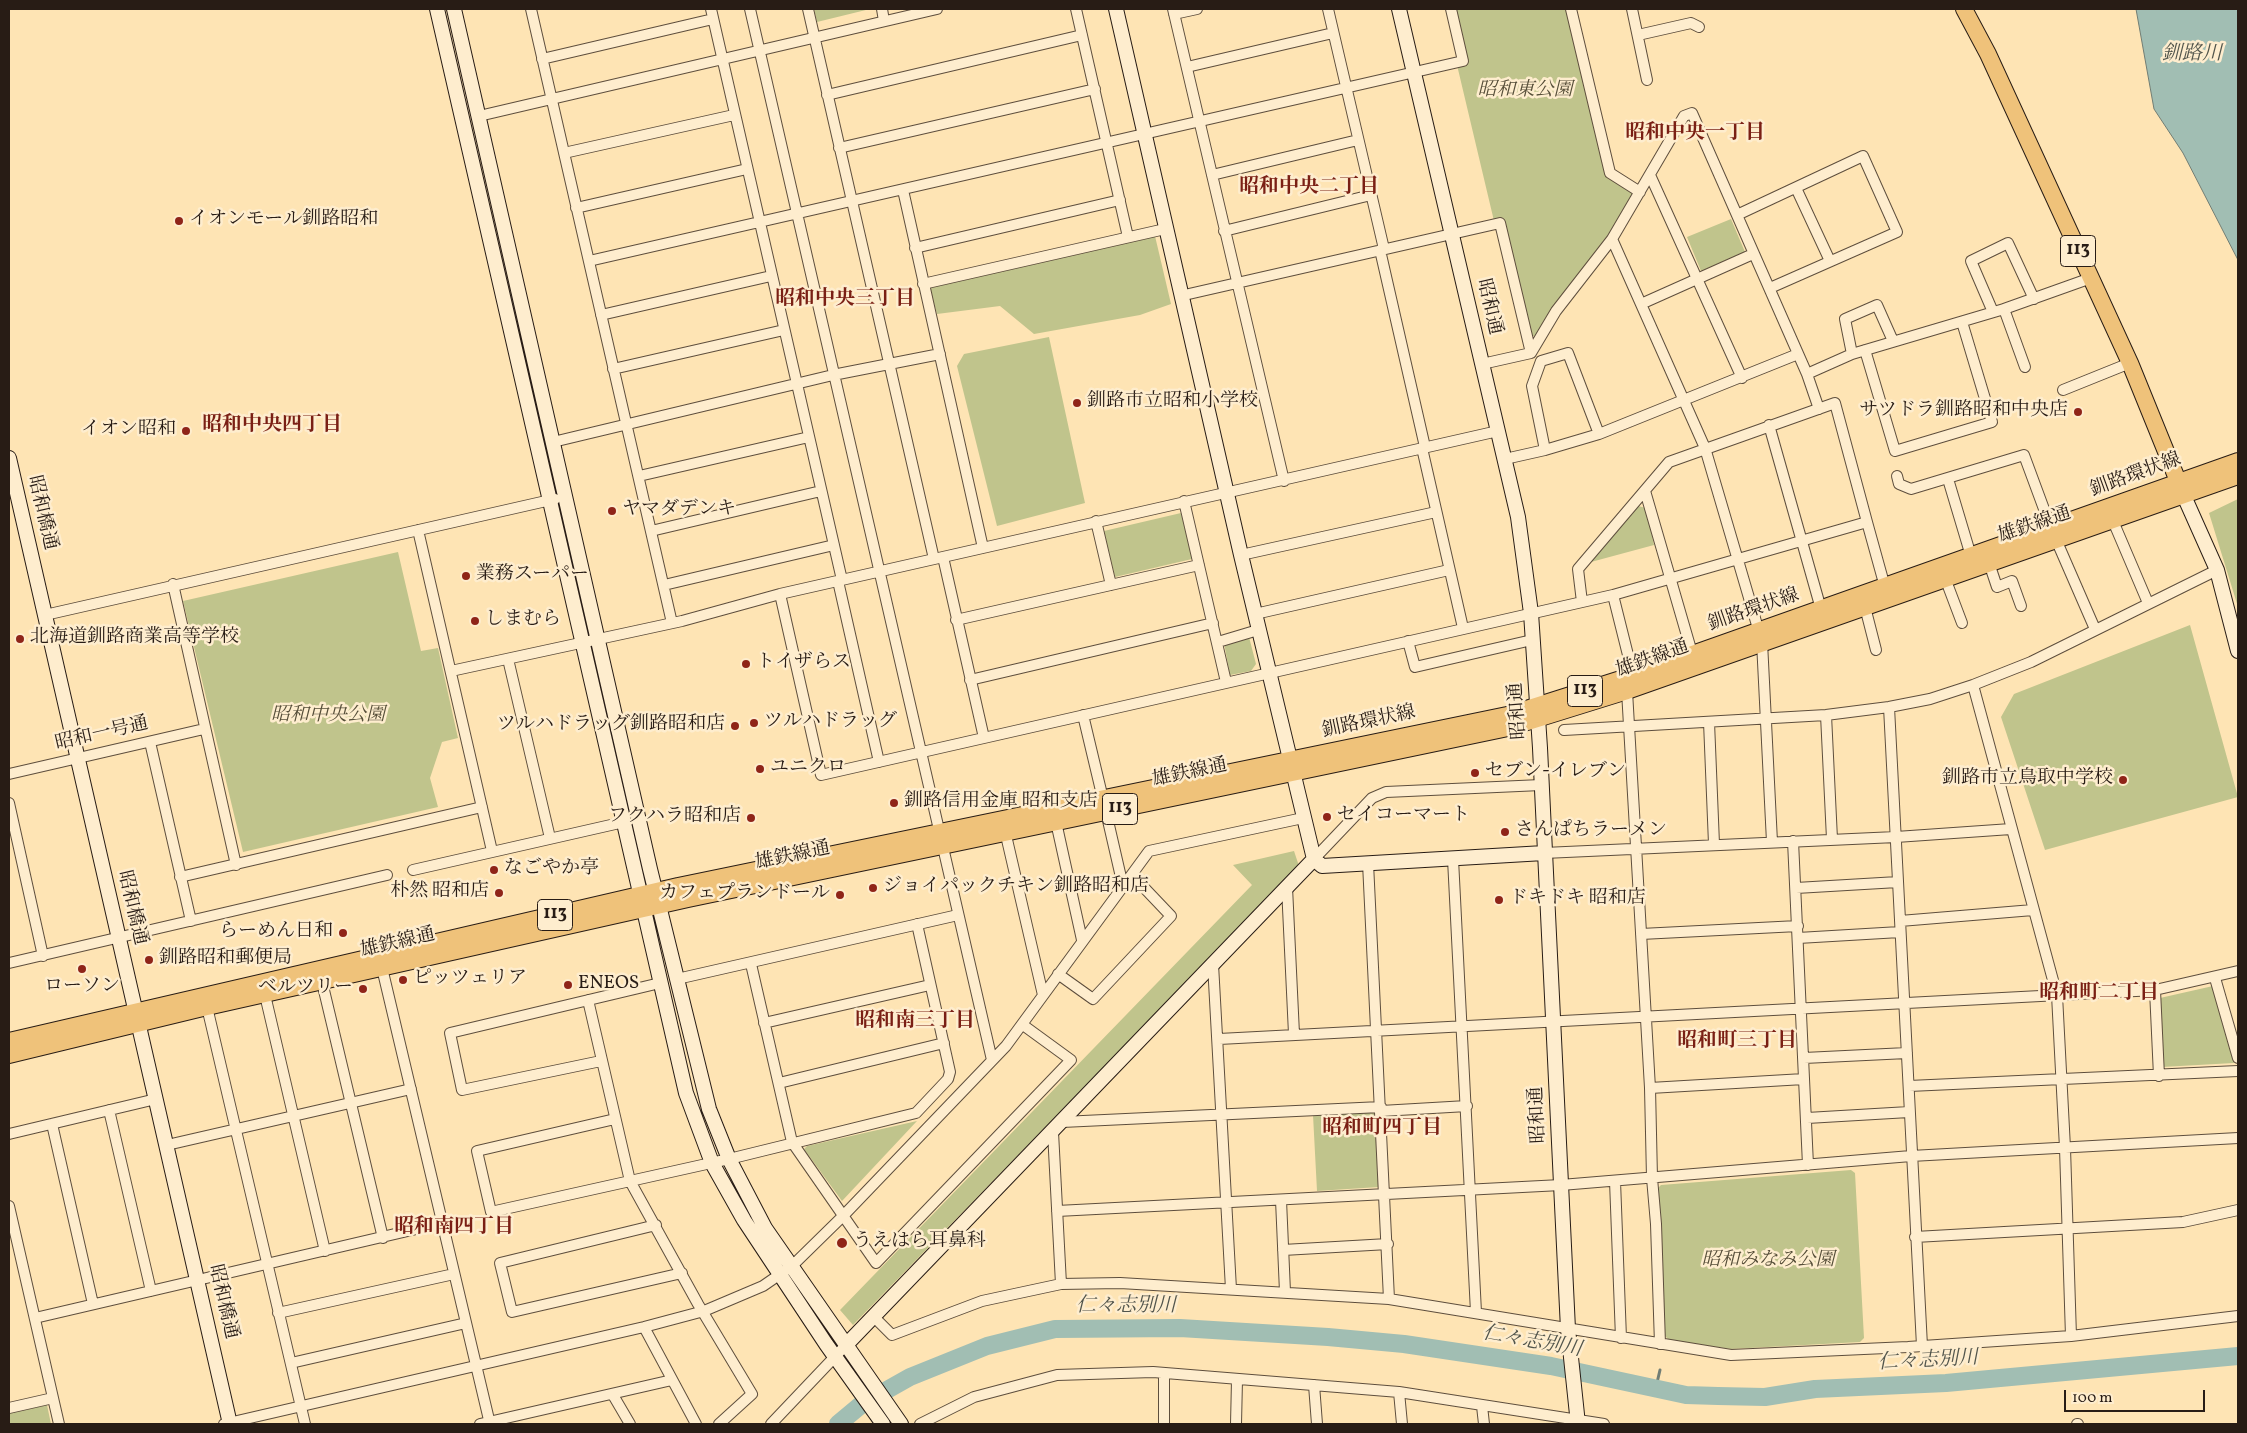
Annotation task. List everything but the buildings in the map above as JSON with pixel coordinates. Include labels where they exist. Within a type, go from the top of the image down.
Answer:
[{"type":"main road","name":"113","points":[[1964,9],[1991,61],[2130,363],[2181,489]]},
{"type":"main road","name":"113","points":[[2207,480],[2238,461]]},
{"type":"main road","name":"113","points":[[2207,480],[2238,476]]},
{"type":"main road","name":"雄鉄線通","points":[[9,1055],[137,1018],[650,900],[1290,767],[1508,728],[1537,712],[1627,691],[1760,636],[1864,607],[1989,563],[2054,534],[2113,521],[2181,489],[2207,480]]},
{"type":"main road","name":"釧路環状線","points":[[1537,712],[1692,653],[1760,636],[1822,609],[1971,556],[2054,534],[2181,489]]},
{"type":"main road","name":"雄鉄線通","points":[[942,839],[1006,832],[1056,822],[1104,805]]},
{"type":"main road","name":"雄鉄線通","points":[[9,1041],[207,1007],[265,995],[382,968],[650,900]]},
{"type":"street","points":[[437,9],[624,822],[677,979],[705,1096],[730,1159],[765,1228],[901,1423]]},
{"type":"street","points":[[454,9],[598,638],[650,900],[660,984],[686,1093],[712,1162],[744,1220],[883,1424]]},
{"type":"street","points":[[531,9],[672,623]]},
{"type":"street","points":[[711,9],[834,545],[879,762]]},
{"type":"street","points":[[750,9],[992,1060]]},
{"type":"street","points":[[808,9],[888,364],[956,620],[984,738]]},
{"type":"street","points":[[882,9],[884,21]]},
{"type":"street","points":[[479,116],[937,9]]},
{"type":"street","points":[[1076,9],[1128,237]]},
{"type":"street","points":[[1116,9],[1180,296],[1290,767],[1314,859],[1322,866],[1714,844],[1896,837],[2011,829]]},
{"type":"street","points":[[1197,9],[1173,11],[1284,482]]},
{"type":"street","points":[[1328,9],[1371,195],[1436,512],[1463,628]]},
{"type":"street","name":"昭和通","points":[[1400,9],[1518,517],[1531,612],[1569,1334],[1577,1418]]},
{"type":"street","points":[[589,261],[1346,88],[1414,70],[1463,61],[1451,9]]},
{"type":"street","points":[[1571,9],[1610,173],[1640,192]]},
{"type":"street","points":[[1632,9],[1647,80]]},
{"type":"street","points":[[542,59],[713,19]]},
{"type":"street","points":[[1638,35],[1691,23],[1699,27]]},
{"type":"street","points":[[1186,67],[1333,33]]},
{"type":"street","points":[[826,95],[1082,35]]},
{"type":"street","points":[[839,148],[1095,90]]},
{"type":"street","points":[[1482,364],[1531,353],[1556,311],[1612,239],[1684,116],[1692,113],[1807,374],[1819,409]]},
{"type":"street","points":[[564,154],[734,115]]},
{"type":"street","points":[[1212,175],[1358,140]]},
{"type":"street","points":[[1737,215],[1863,156],[1897,232],[1770,288]]},
{"type":"street","points":[[576,208],[747,169]]},
{"type":"street","points":[[1650,175],[1742,378]]},
{"type":"street","points":[[1796,188],[1830,261]]},
{"type":"street","points":[[902,190],[984,548]]},
{"type":"street","points":[[1224,231],[1371,195]]},
{"type":"street","points":[[915,248],[1120,200]]},
{"type":"street","points":[[1180,296],[1500,222],[1531,353]]},
{"type":"street","points":[[924,284],[1165,229]]},
{"type":"street","points":[[1612,239],[1705,448],[1760,636],[1767,720],[1772,842]]},
{"type":"street","points":[[1993,312],[1971,261],[2008,243],[2034,299]]},
{"type":"street","points":[[1641,304],[1753,254]]},
{"type":"street","points":[[601,315],[771,276]]},
{"type":"street","points":[[1807,374],[1852,354],[2004,309],[2091,278]]},
{"type":"street","points":[[1852,354],[1844,319],[1877,305],[1893,341]]},
{"type":"street","points":[[2004,309],[2025,367]]},
{"type":"street","points":[[1866,350],[1896,451],[1992,422],[1962,322]]},
{"type":"street","points":[[613,369],[784,330]]},
{"type":"street","points":[[1545,450],[1532,386],[1541,361],[1568,353],[1600,434]]},
{"type":"street","points":[[553,442],[833,374],[940,354]]},
{"type":"street","points":[[1505,459],[1600,434],[1798,354]]},
{"type":"street","points":[[2063,390],[2130,363]]},
{"type":"street","points":[[1582,602],[1578,569],[1669,462],[1835,403],[1885,587]]},
{"type":"street","points":[[1769,425],[1822,609]]},
{"type":"street","points":[[451,671],[582,641],[672,623],[840,580],[1184,501],[1284,482],[1498,431]]},
{"type":"street","points":[[638,476],[809,437]]},
{"type":"street","points":[[1897,476],[1899,484],[1910,489],[2024,455],[2054,534],[2095,630]]},
{"type":"street","name":"昭和橋通","points":[[9,458],[13,491],[79,758],[118,938],[198,1282],[228,1424]]},
{"type":"street","points":[[1948,479],[1971,556]]},
{"type":"street","points":[[2181,489],[2217,570],[2238,650]]},
{"type":"street","points":[[651,531],[821,491]]},
{"type":"street","points":[[1645,491],[1692,653]]},
{"type":"street","points":[[45,615],[173,584],[566,497]]},
{"type":"street","points":[[1184,501],[1226,682]]},
{"type":"street","points":[[1241,555],[1436,512]]},
{"type":"street","points":[[1096,521],[1111,585]]},
{"type":"street","points":[[2113,521],[2148,603]]},
{"type":"street","points":[[780,594],[821,775],[1531,612],[1613,595],[1868,522]]},
{"type":"street","points":[[418,530],[492,851]]},
{"type":"street","points":[[664,585],[834,545]]},
{"type":"street","points":[[1989,563],[1997,587],[2012,581],[2022,606]]},
{"type":"street","points":[[956,620],[1199,565]]},
{"type":"street","points":[[1255,614],[1449,570]]},
{"type":"street","points":[[1564,730],[1767,720],[1826,715],[1888,707],[1930,698],[1973,685],[2031,662],[2217,570]]},
{"type":"street","points":[[1945,578],[1962,623]]},
{"type":"street","points":[[173,584],[236,865]]},
{"type":"street","points":[[1613,595],[1633,675]]},
{"type":"street","points":[[1864,607],[1876,650]]},
{"type":"street","points":[[970,680],[1213,623]]},
{"type":"street","points":[[1218,642],[1258,630]]},
{"type":"street","points":[[1408,641],[1415,667],[1532,640]]},
{"type":"street","points":[[508,659],[550,838]]},
{"type":"street","points":[[1973,685],[2057,995],[2072,1336]]},
{"type":"street","points":[[1627,691],[1644,1017],[1650,1088],[1652,1178],[1656,1224],[1660,1344]]},
{"type":"street","points":[[1888,707],[1922,1346]]},
{"type":"street","points":[[1083,715],[1123,886]]},
{"type":"street","points":[[1826,715],[1832,839]]},
{"type":"street","points":[[1709,722],[1714,844]]},
{"type":"street","name":"昭和一号通","points":[[9,774],[204,729]]},
{"type":"street","points":[[150,742],[191,920]]},
{"type":"street","points":[[771,1424],[1372,798],[1386,792],[1541,785]]},
{"type":"street","points":[[9,803],[43,956]]},
{"type":"street","points":[[180,877],[482,807]]},
{"type":"street","points":[[228,1424],[704,1311],[763,1286],[792,1266],[843,1216],[992,1060],[1023,1025],[1082,940],[1149,851],[1303,818]]},
{"type":"street","points":[[413,870],[624,822]]},
{"type":"street","points":[[1056,822],[1082,940]]},
{"type":"street","points":[[1006,832],[1043,995]]},
{"type":"street","points":[[1793,841],[1808,1165]]},
{"type":"street","points":[[1453,859],[1476,1312]]},
{"type":"street","points":[[1368,863],[1386,1195],[1389,1299]]},
{"type":"street","points":[[1058,974],[1093,999],[1171,916],[1132,874]]},
{"type":"street","points":[[9,963],[387,876]]},
{"type":"street","points":[[1796,888],[1898,882]]},
{"type":"street","points":[[1287,887],[1294,1034]]},
{"type":"street","points":[[1900,921],[2033,910]]},
{"type":"street","points":[[677,979],[751,964],[958,915]]},
{"type":"street","points":[[615,1119],[477,1151],[491,1212],[730,1159],[792,1142],[916,1113],[948,1080],[950,1072],[917,924]]},
{"type":"street","points":[[1641,934],[1798,926]]},
{"type":"street","points":[[1798,938],[1900,932]]},
{"type":"street","points":[[751,964],[792,1142],[876,1263],[1071,1060],[1023,1025]]},
{"type":"street","points":[[1214,964],[1231,1289]]},
{"type":"street","points":[[382,968],[466,1323],[486,1424],[672,1380]]},
{"type":"street","points":[[1219,1039],[1552,1020],[1644,1017],[2155,990],[2215,978],[2238,971]]},
{"type":"street","points":[[2215,978],[2238,1058]]},
{"type":"street","points":[[322,982],[383,1238]]},
{"type":"street","points":[[601,1061],[462,1090],[450,1033],[660,984]]},
{"type":"street","points":[[764,1023],[930,985]]},
{"type":"street","points":[[2155,990],[2159,1076]]},
{"type":"street","points":[[265,995],[325,1251]]},
{"type":"street","points":[[588,1000],[630,1181],[698,1304],[704,1311],[752,1394],[719,1424]]},
{"type":"street","points":[[207,1007],[305,1424]]},
{"type":"street","points":[[779,1083],[944,1043]]},
{"type":"street","points":[[1804,1058],[1907,1052]]},
{"type":"street","points":[[1909,1086],[2238,1071]]},
{"type":"street","points":[[1650,1088],[1804,1079]]},
{"type":"street","points":[[167,1145],[412,1090]]},
{"type":"street","points":[[9,1134],[156,1099]]},
{"type":"street","points":[[1058,1127],[1223,1116],[1467,1106]]},
{"type":"street","points":[[109,1110],[151,1291]]},
{"type":"street","points":[[1807,1118],[1909,1112]]},
{"type":"street","points":[[52,1124],[93,1304]]},
{"type":"street","points":[[1058,1127],[1057,1211],[1061,1284]]},
{"type":"street","points":[[1057,1211],[1561,1185],[1911,1156],[2238,1138]]},
{"type":"street","points":[[1615,1181],[1621,1338]]},
{"type":"street","points":[[1281,1200],[1285,1292]]},
{"type":"street","points":[[9,1206],[59,1424]]},
{"type":"street","points":[[1915,1237],[2184,1222],[2238,1210]]},
{"type":"street","points":[[35,1318],[198,1282],[442,1223]]},
{"type":"street","points":[[656,1226],[500,1263],[512,1312],[682,1273]]},
{"type":"street","points":[[1283,1250],[1388,1244]]},
{"type":"street","points":[[278,1313],[454,1274]]},
{"type":"street","points":[[873,1316],[892,1335],[982,1301],[1061,1284],[1120,1282],[1389,1299],[1476,1312],[1569,1334],[1621,1338],[1731,1355],[1922,1346],[2072,1336],[2238,1316]]},
{"type":"street","points":[[291,1363],[466,1323]]},
{"type":"street","points":[[644,1326],[696,1424]]},
{"type":"street","points":[[920,1424],[974,1398],[1057,1376],[1164,1373],[1399,1392],[1482,1406],[1577,1418],[1604,1424]]},
{"type":"street","points":[[1164,1373],[1164,1424]]},
{"type":"street","points":[[1236,1424],[1237,1380]]},
{"type":"street","points":[[1314,1385],[1316,1424]]},
{"type":"street","points":[[1399,1392],[1402,1424]]},
{"type":"street","points":[[613,1395],[630,1424]]},
{"type":"street","points":[[9,1408],[53,1398]]},
{"type":"street","points":[[1482,1406],[1484,1424]]},
{"type":"green space","points":[[814,9],[870,9],[817,22]]},
{"type":"green space","name":"昭和東公園","points":[[1454,9],[1567,9],[1606,176],[1634,193],[1608,236],[1553,307],[1537,336],[1530,336],[1494,221],[1457,65],[1466,64]]},
{"type":"green space","points":[[1731,219],[1745,252],[1701,271],[1687,237]]},
{"type":"green space","points":[[1155,236],[1171,304],[1140,315],[1034,334],[1000,306],[937,314],[929,286]]},
{"type":"green space","points":[[1049,337],[1085,503],[997,526],[957,366],[964,354]]},
{"type":"green space","points":[[2238,499],[2238,607],[2209,513]]},
{"type":"green space","points":[[1638,506],[1646,508],[1654,545],[1591,562]]},
{"type":"green space","points":[[1181,513],[1192,559],[1115,577],[1104,531]]},
{"type":"green space","name":"昭和中央公園","points":[[398,552],[421,651],[438,648],[458,738],[442,742],[430,778],[438,807],[243,852],[183,601]]},
{"type":"green space","points":[[2190,625],[2238,797],[2045,850],[2001,717],[2014,694]]},
{"type":"green space","points":[[1249,637],[1256,664],[1251,671],[1230,675],[1224,643]]},
{"type":"green space","points":[[1294,851],[1299,866],[853,1325],[840,1310],[1252,885],[1233,865]]},
{"type":"green space","points":[[2213,986],[2234,1063],[2162,1067],[2160,998]]},
{"type":"green space","points":[[1374,1111],[1379,1187],[1317,1191],[1313,1115]]},
{"type":"green space","points":[[917,1121],[842,1201],[804,1149],[807,1146]]},
{"type":"green space","name":"昭和みなみ公園","points":[[1851,1170],[1855,1173],[1864,1338],[1860,1342],[1731,1349],[1669,1340],[1665,1336],[1658,1188],[1661,1185]]},
{"type":"green space","points":[[47,1405],[51,1424],[9,1424],[9,1413]]},
{"type":"water","name":"釧路川","points":[[2136,9],[2238,9],[2238,260],[2183,153],[2154,109]]},
{"type":"waterway","name":"仁々志別川","points":[[838,1424],[862,1404],[910,1377],[987,1346],[1055,1329],[1180,1328],[1328,1337],[1404,1344],[1551,1366],[1686,1395],[1718,1396],[1765,1397],[1815,1389],[1946,1383],[2238,1356]]},
{"type":"waterway","points":[[1656,1387],[1660,1370]]},
{"type":"place","name":"イオンモール釧路昭和","points":[[179,221]]},
{"type":"place","name":"釧路市立昭和小学校","points":[[1077,403]]},
{"type":"place","name":"サツドラ釧路昭和中央店","points":[[2078,412]]},
{"type":"place","name":"イオン昭和","points":[[186,431]]},
{"type":"place","name":"ヤマダデンキ","points":[[612,511]]},
{"type":"place","name":"業務スーパー","points":[[466,576]]},
{"type":"place","name":"しまむら","points":[[475,621]]},
{"type":"place","name":"北海道釧路商業高等学校","points":[[20,639]]},
{"type":"place","name":"トイザらス","points":[[746,664]]},
{"type":"place","name":"ツルハドラッグ","points":[[754,723]]},
{"type":"place","name":"ツルハドラッグ釧路昭和店","points":[[735,726]]},
{"type":"place","name":"ユニクロ","points":[[760,769]]},
{"type":"place","name":"セブン-イレブン","points":[[1475,773]]},
{"type":"place","name":"釧路市立鳥取中学校","points":[[2123,780]]},
{"type":"place","name":"釧路信用金庫 昭和支店","points":[[894,803]]},
{"type":"place","name":"セイコーマート","points":[[1327,817]]},
{"type":"place","name":"フクハラ昭和店","points":[[751,818]]},
{"type":"place","name":"さんぱちラーメン","points":[[1505,832]]},
{"type":"place","name":"なごやか亭","points":[[494,870]]},
{"type":"place","name":"ジョイパックチキン釧路昭和店","points":[[873,888]]},
{"type":"place","name":"朴然 昭和店","points":[[499,893]]},
{"type":"place","name":"カフェプランドール","points":[[840,895]]},
{"type":"place","name":"ドキドキ 昭和店","points":[[1499,900]]},
{"type":"place","name":"らーめん日和","points":[[343,933]]},
{"type":"place","name":"釧路昭和郵便局","points":[[149,960]]},
{"type":"place","name":"ローソン","points":[[82,969]]},
{"type":"place","name":"ピッツェリア","points":[[403,980]]},
{"type":"place","name":"ENEOS","points":[[568,985]]},
{"type":"place","name":"ベルツリー","points":[[363,989]]},
{"type":"place","name":"うえはら耳鼻科","points":[[842,1243]]},
{"type":"district","name":"昭和中央一丁目","points":[[1695,134]]},
{"type":"district","name":"昭和中央二丁目","points":[[1309,188]]},
{"type":"district","name":"昭和中央三丁目","points":[[845,300]]},
{"type":"district","name":"昭和中央四丁目","points":[[272,426]]},
{"type":"district","name":"昭和町二丁目","points":[[2099,994]]},
{"type":"district","name":"昭和南三丁目","points":[[915,1022]]},
{"type":"district","name":"昭和町三丁目","points":[[1737,1042]]},
{"type":"district","name":"昭和町四丁目","points":[[1382,1129]]},
{"type":"district","name":"昭和南四丁目","points":[[454,1228]]}]
